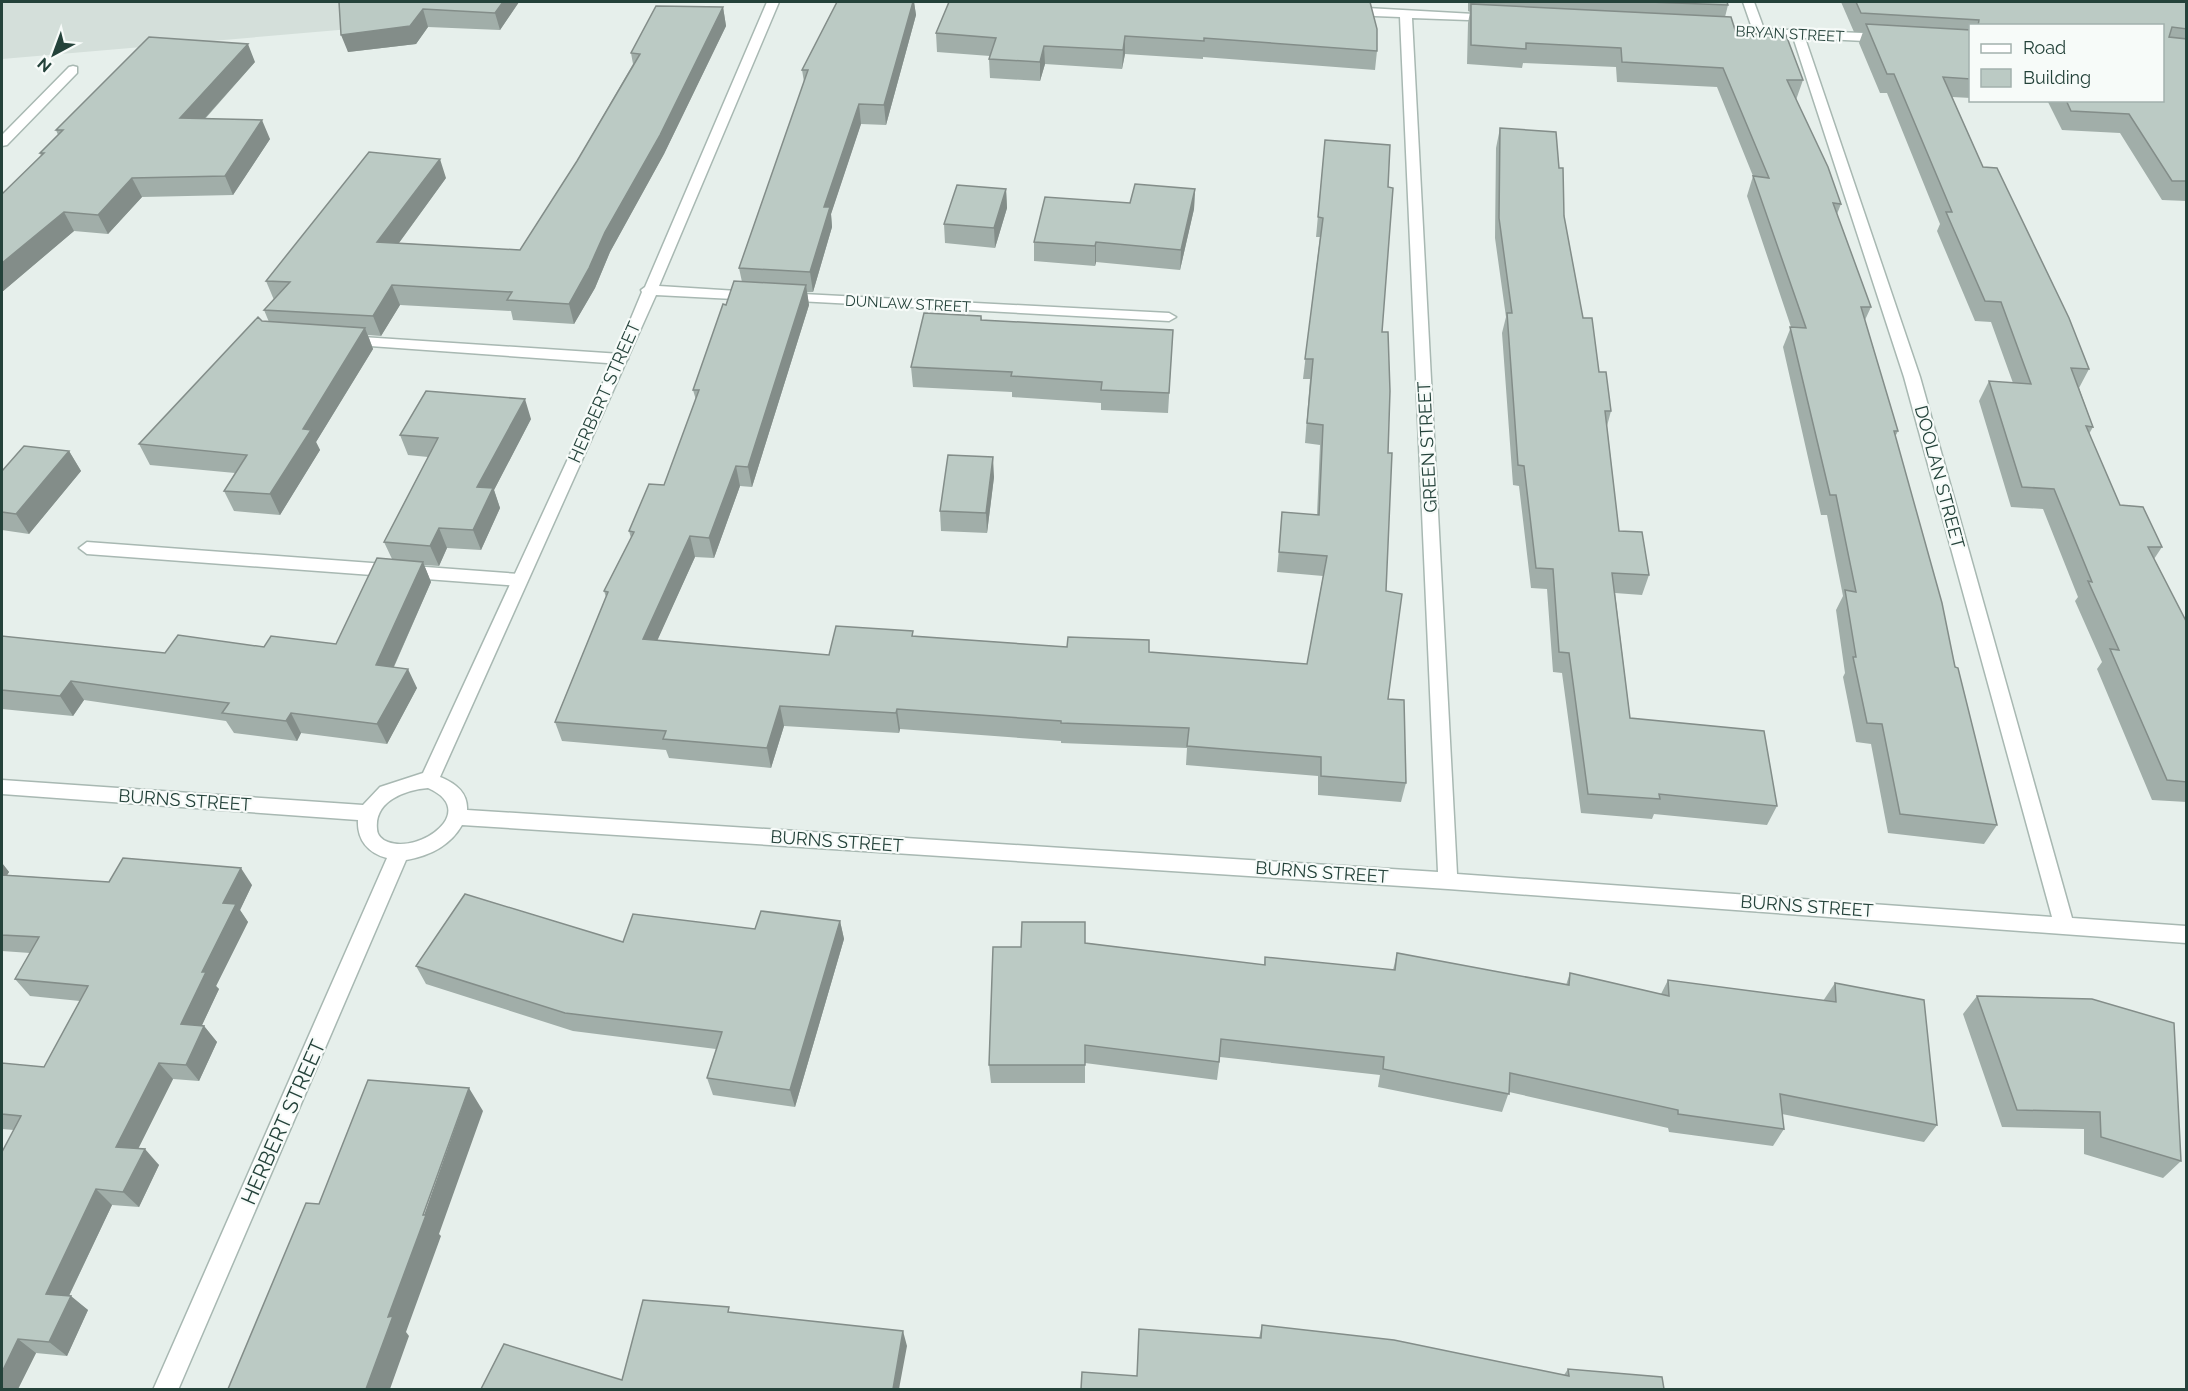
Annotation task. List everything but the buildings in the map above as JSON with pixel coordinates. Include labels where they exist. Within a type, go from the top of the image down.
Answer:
[{"type":"street","name":"HERBERT STREET","points":[[429,780],[621,359],[648,290],[773,2]]},
{"type":"street","points":[[1749,2],[1759,32]]},
{"type":"street","points":[[1337,10],[1383,7],[1406,14],[1500,19]]},
{"type":"street","name":"GREEN STREET","points":[[1406,14],[1448,880]]},
{"type":"street","name":"BRYAN STREET","points":[[1700,29],[1901,39]]},
{"type":"street","name":"DOOLAN STREET","points":[[1798,34],[1912,377],[2064,925]]},
{"type":"street","points":[[2,142],[73,70]]},
{"type":"street","name":"DUNLAW STREET","points":[[648,290],[1169,317]]},
{"type":"street","points":[[335,340],[621,359]]},
{"type":"street","points":[[87,548],[519,580]]},
{"type":"street","points":[[429,780],[450,788],[457,796],[458,817],[452,828],[429,846],[399,853],[375,844],[368,835],[369,813],[375,802],[386,793],[414,781],[429,780]]},
{"type":"street","name":"BURNS STREET","points":[[2,787],[369,813]]},
{"type":"street","name":"BURNS STREET","points":[[458,817],[1448,880],[2187,935]]},
{"type":"street","name":"HERBERT STREET","points":[[165,1389],[399,853]]},
{"type":"shaded area","points":[[2,2],[416,2],[362,28],[2,59]]}]
